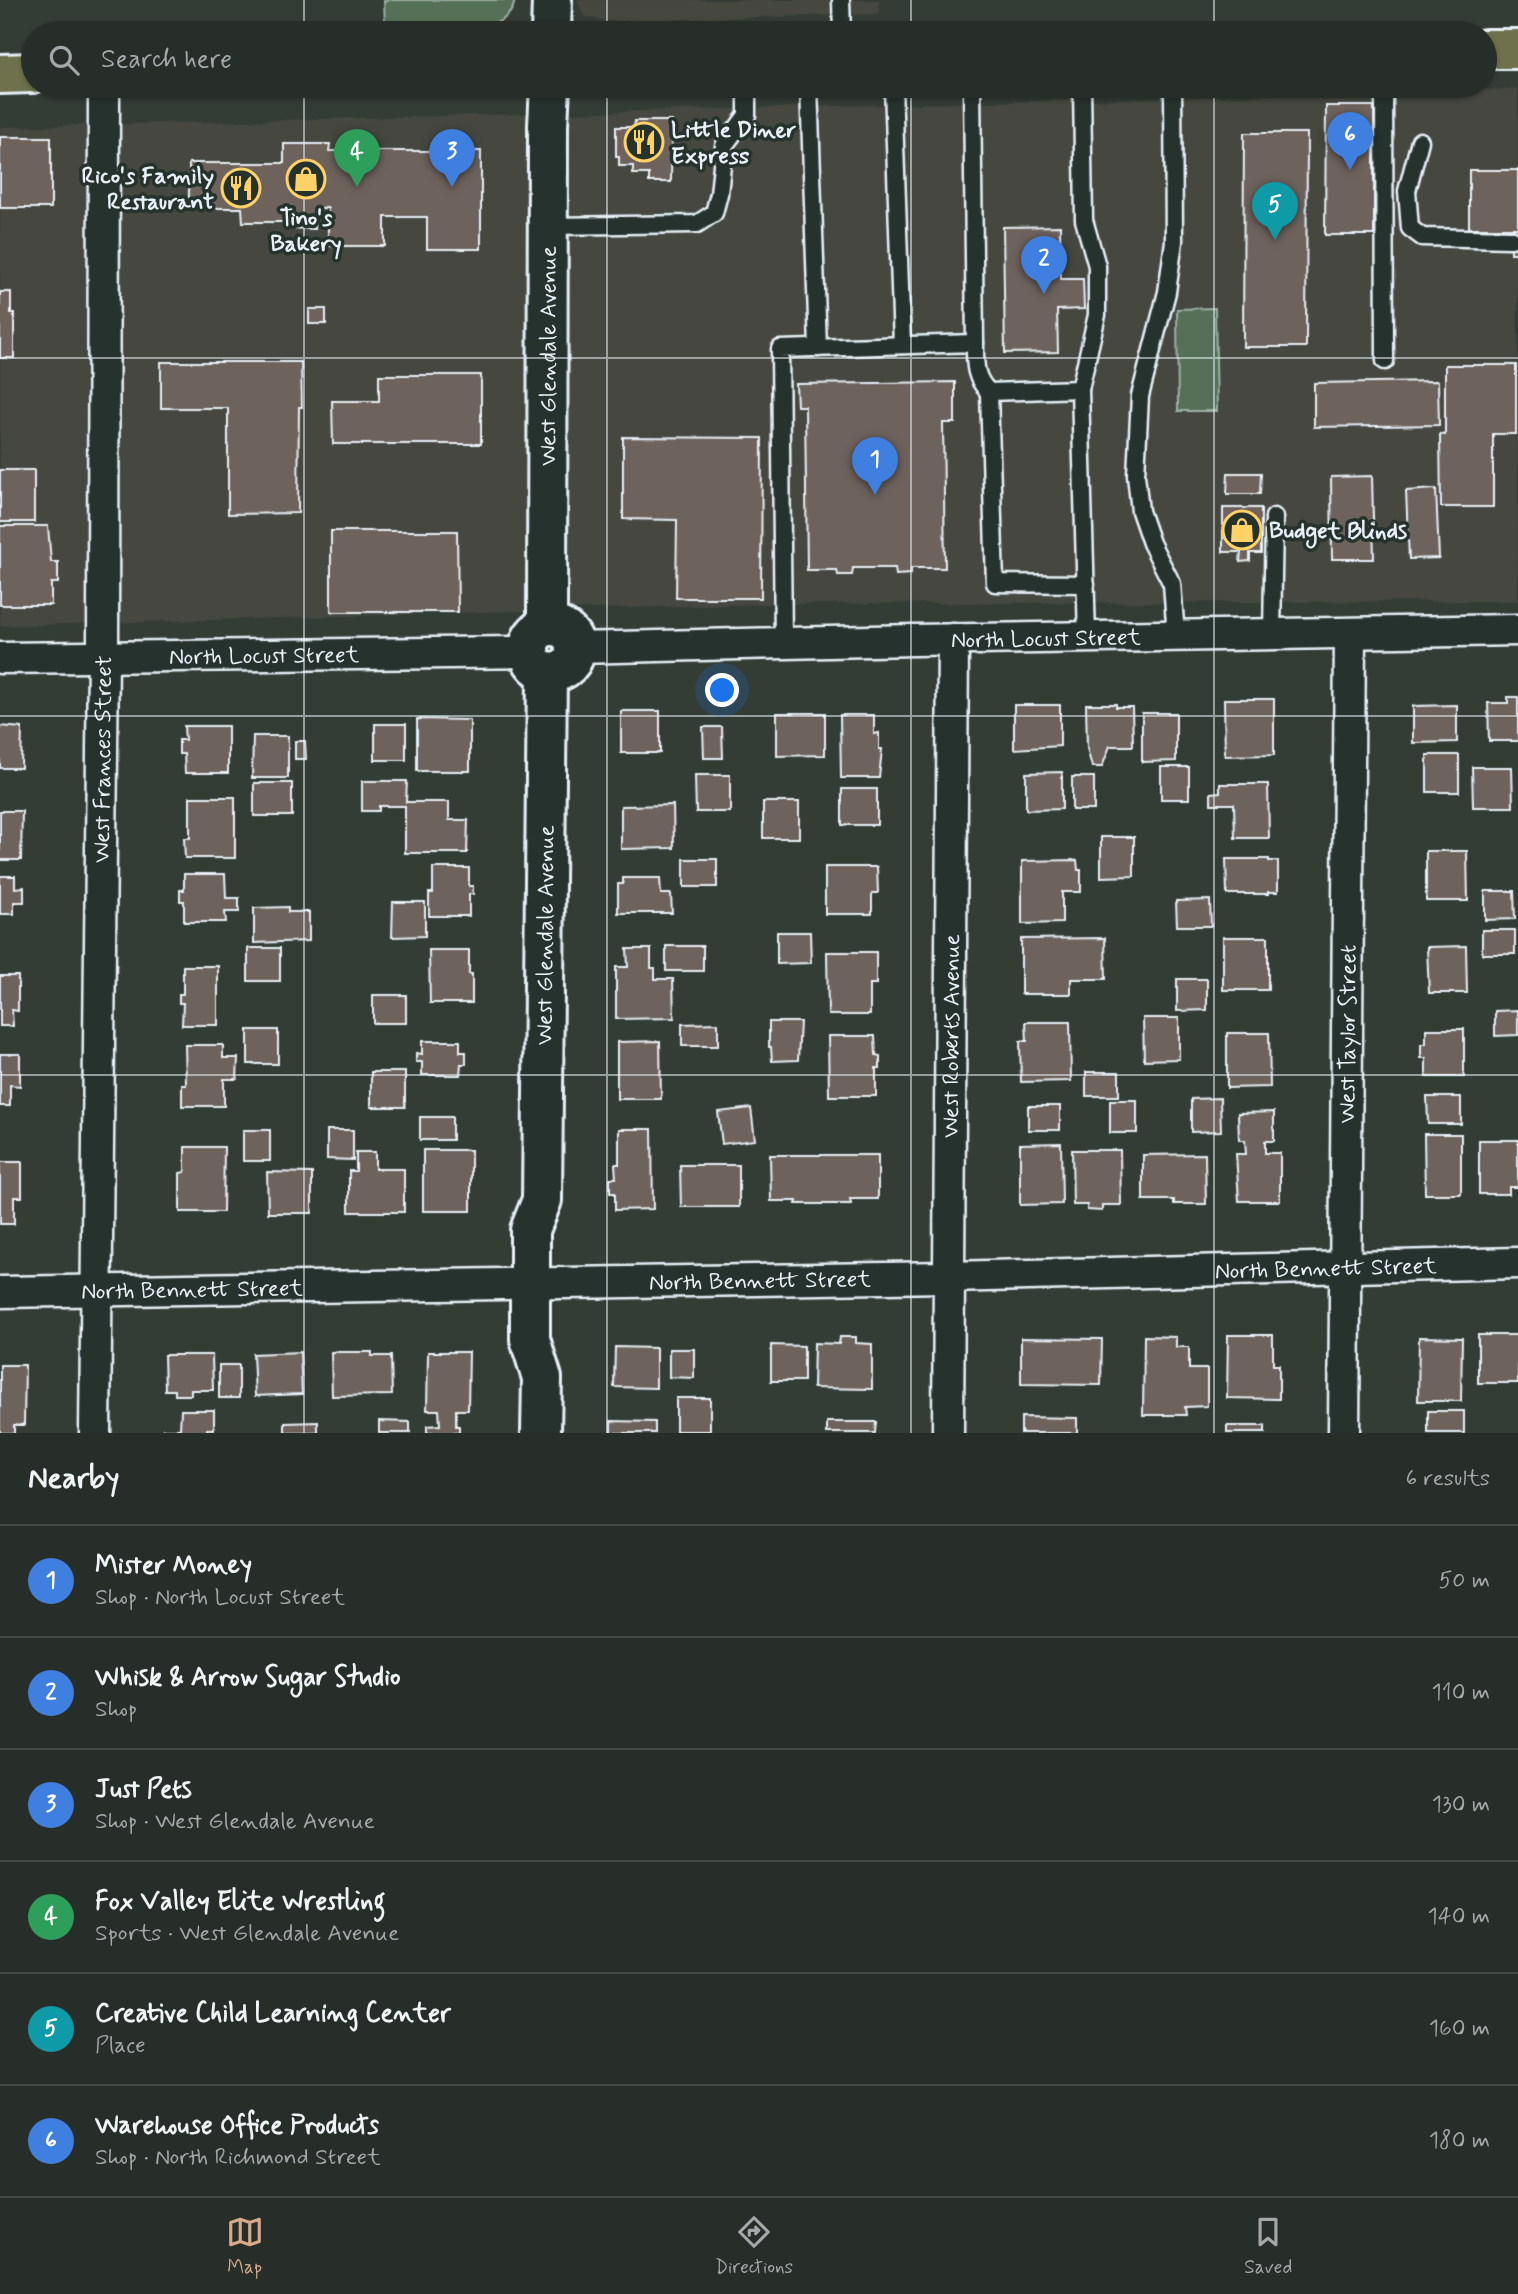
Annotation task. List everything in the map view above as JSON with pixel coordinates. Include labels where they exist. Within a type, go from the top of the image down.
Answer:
[{"type":"main road","points":[[1497,49],[1518,49]]},
{"type":"main road","points":[[0,74],[21,73]]},
{"type":"street","points":[[551,21],[552,0]]},
{"type":"street","name":"West Frances Street","points":[[95,1433],[103,656],[104,98]]},
{"type":"street","name":"West Glendale Avenue","points":[[541,1433],[542,1378],[531,1343],[543,1283],[530,1230],[542,1200],[550,649],[547,226],[550,98]]},
{"type":"street","name":"North Locust Street","points":[[0,658],[1518,630]]},
{"type":"street","name":"West Taylor Street","points":[[1344,1433],[1350,634]]},
{"type":"street","name":"West Roberts Avenue","points":[[948,1433],[953,639]]},
{"type":"street","name":"North Bennett Street","points":[[0,1292],[949,1277],[1518,1263]]},
{"type":"lane","points":[[841,2],[842,21]]},
{"type":"lane","points":[[547,226],[698,224],[714,213],[719,194],[724,146],[747,115],[747,98]]},
{"type":"lane","points":[[809,98],[818,348]]},
{"type":"lane","points":[[893,98],[902,345]]},
{"type":"lane","points":[[972,98],[975,343],[978,376],[980,383],[989,392],[995,583],[1086,584]]},
{"type":"lane","points":[[1082,98],[1084,220],[1097,266],[1097,315],[1080,390],[1087,637]]},
{"type":"lane","points":[[1173,98],[1174,241],[1167,292],[1140,396],[1136,475],[1140,511],[1151,543],[1172,584],[1176,636]]},
{"type":"lane","points":[[1384,98],[1385,361]]},
{"type":"lane","points":[[1420,141],[1407,191],[1410,228],[1422,237],[1511,239]]},
{"type":"lane","points":[[783,643],[780,349],[975,343]]},
{"type":"lane","points":[[989,392],[1080,390]]},
{"type":"lane","points":[[1272,635],[1274,517]]},
{"type":"shaded area","points":[[577,0],[879,0],[879,14],[604,21],[584,16]]},
{"type":"shaded area","points":[[1518,89],[1518,601],[766,604],[0,626],[0,127],[1158,98],[1497,98],[1497,90]]},
{"type":"green space","points":[[384,0],[515,0],[508,15],[499,21],[385,21]]},
{"type":"green space","points":[[1215,308],[1217,411],[1178,411],[1177,309]]},
{"type":"building","points":[[1326,106],[1374,106],[1374,235],[1325,235]]},
{"type":"building","name":"Little Diner Express","points":[[635,121],[672,121],[671,182],[649,182],[649,174],[633,174],[633,166],[619,166],[619,157],[616,157],[616,127],[634,127]]},
{"type":"building","points":[[1244,133],[1307,133],[1306,347],[1243,347]]},
{"type":"building","points":[[0,137],[51,137],[51,208],[0,208]]},
{"type":"building","points":[[284,144],[330,144],[329,151],[481,151],[481,249],[427,249],[427,217],[385,217],[385,246],[328,246],[328,208],[315,208],[315,229],[284,228],[284,222],[243,222],[242,208],[189,208],[189,163],[284,163]]},
{"type":"building","points":[[1469,170],[1518,170],[1518,228],[1469,228]]},
{"type":"building","points":[[1060,226],[1061,279],[1083,279],[1084,309],[1057,310],[1058,352],[1005,353],[1003,227]]},
{"type":"building","points":[[1510,228],[1518,228],[1518,253],[1511,253]]},
{"type":"building","points":[[0,292],[11,292],[14,358],[0,358]]},
{"type":"building","points":[[309,309],[326,309],[326,324],[309,324]]},
{"type":"building","points":[[161,362],[301,362],[298,513],[228,514],[228,408],[161,408]]},
{"type":"building","points":[[1445,365],[1516,365],[1516,434],[1493,434],[1493,507],[1441,507],[1440,434],[1445,435]]},
{"type":"building","points":[[379,375],[481,375],[481,444],[333,444],[332,401],[379,401]]},
{"type":"building","points":[[1438,381],[1439,425],[1314,427],[1314,383]]},
{"type":"building","points":[[955,382],[955,423],[943,423],[945,568],[911,568],[911,574],[896,575],[895,568],[853,568],[852,575],[838,575],[837,570],[807,570],[805,406],[797,406],[796,384]]},
{"type":"building","points":[[623,437],[762,438],[761,598],[676,598],[677,520],[623,519]]},
{"type":"building","points":[[0,470],[34,470],[34,522],[0,522]]},
{"type":"building","points":[[1228,473],[1261,473],[1260,494],[1227,494]]},
{"type":"building","points":[[1372,476],[1374,559],[1332,559],[1331,477]]},
{"type":"building","points":[[1436,489],[1439,558],[1409,559],[1406,491]]},
{"type":"building","name":"Budget Blinds","points":[[1223,508],[1261,508],[1261,553],[1250,553],[1250,561],[1240,562],[1241,552],[1223,552]]},
{"type":"building","points":[[0,526],[48,526],[51,562],[58,562],[58,583],[51,583],[51,605],[0,605]]},
{"type":"building","points":[[331,531],[457,531],[458,612],[331,612]]},
{"type":"building","points":[[1508,697],[1518,697],[1518,741],[1489,741],[1488,703],[1508,703]]},
{"type":"building","points":[[1224,699],[1274,699],[1274,755],[1225,756]]},
{"type":"building","points":[[1086,704],[1132,707],[1133,746],[1110,746],[1102,767],[1092,767],[1087,748]]},
{"type":"building","points":[[1014,705],[1060,705],[1060,746],[1014,749]]},
{"type":"building","points":[[1457,705],[1457,742],[1413,743],[1413,706]]},
{"type":"building","points":[[621,711],[660,711],[660,753],[621,753]]},
{"type":"building","points":[[777,713],[825,713],[825,755],[777,756]]},
{"type":"building","points":[[1142,713],[1176,713],[1176,761],[1142,762]]},
{"type":"building","points":[[840,715],[874,715],[874,734],[879,733],[879,749],[882,749],[879,778],[841,778]]},
{"type":"building","points":[[417,719],[470,720],[470,771],[417,771]]},
{"type":"building","points":[[375,724],[406,724],[406,760],[375,760]]},
{"type":"building","points":[[0,726],[22,728],[21,768],[0,768]]},
{"type":"building","points":[[184,726],[228,726],[228,773],[185,773],[184,754],[179,754],[179,740],[185,740]]},
{"type":"building","points":[[703,727],[722,727],[723,758],[704,758]]},
{"type":"building","points":[[253,736],[288,736],[288,778],[252,778]]},
{"type":"building","points":[[295,741],[305,741],[306,759],[295,759]]},
{"type":"building","points":[[1427,755],[1459,755],[1459,792],[1427,792]]},
{"type":"building","points":[[1161,767],[1189,767],[1189,799],[1161,799]]},
{"type":"building","points":[[1472,767],[1512,767],[1513,807],[1473,807]]},
{"type":"building","points":[[1062,772],[1062,809],[1026,810],[1026,773]]},
{"type":"building","points":[[695,775],[730,775],[730,812],[696,812]]},
{"type":"building","points":[[1072,777],[1094,777],[1094,810],[1072,810]]},
{"type":"building","points":[[362,781],[407,781],[406,802],[449,802],[449,820],[468,820],[467,853],[405,853],[405,806],[379,806],[379,811],[362,811]]},
{"type":"building","points":[[254,783],[292,783],[292,816],[254,816]]},
{"type":"building","points":[[1220,784],[1268,784],[1269,838],[1235,838],[1234,804],[1211,804],[1211,793],[1220,792]]},
{"type":"building","points":[[842,789],[877,789],[877,825],[842,825]]},
{"type":"building","points":[[190,797],[235,797],[235,858],[185,858],[184,838],[190,838]]},
{"type":"building","points":[[763,802],[799,802],[799,838],[763,838]]},
{"type":"building","points":[[673,805],[674,848],[621,849],[621,806]]},
{"type":"building","points":[[0,811],[22,811],[21,860],[0,860]]},
{"type":"building","points":[[1101,837],[1134,837],[1134,876],[1101,877]]},
{"type":"building","points":[[1426,851],[1467,851],[1468,901],[1426,901]]},
{"type":"building","points":[[684,859],[717,859],[717,887],[684,887]]},
{"type":"building","points":[[1226,859],[1278,861],[1278,892],[1227,894]]},
{"type":"building","points":[[1077,860],[1078,870],[1081,870],[1081,892],[1062,892],[1062,923],[1022,924],[1022,861]]},
{"type":"building","points":[[825,867],[877,867],[878,893],[872,893],[872,914],[825,914]]},
{"type":"building","points":[[433,868],[469,868],[469,886],[473,886],[473,894],[469,894],[469,916],[429,916]]},
{"type":"building","points":[[184,874],[225,874],[226,898],[239,898],[239,912],[225,912],[226,922],[184,922],[184,901],[180,901],[180,890],[184,890]]},
{"type":"building","points":[[0,876],[15,876],[15,888],[24,887],[24,902],[14,902],[14,914],[0,914]]},
{"type":"building","points":[[623,878],[660,878],[661,894],[671,894],[672,913],[618,913],[618,884],[623,884]]},
{"type":"building","points":[[1485,891],[1514,891],[1515,919],[1485,920]]},
{"type":"building","points":[[1210,900],[1211,926],[1177,926],[1176,901]]},
{"type":"building","points":[[393,902],[425,902],[425,936],[392,937]]},
{"type":"building","points":[[288,907],[288,912],[309,912],[309,941],[254,943],[254,908]]},
{"type":"building","points":[[1482,930],[1515,930],[1515,954],[1482,954]]},
{"type":"building","points":[[777,932],[810,932],[811,963],[777,964]]},
{"type":"building","points":[[1223,937],[1268,937],[1268,990],[1223,990]]},
{"type":"building","points":[[1105,938],[1106,979],[1071,979],[1071,994],[1021,994],[1021,939]]},
{"type":"building","points":[[666,946],[703,946],[703,971],[666,971]]},
{"type":"building","points":[[1466,946],[1467,993],[1429,993],[1427,947]]},
{"type":"building","points":[[248,948],[280,948],[280,981],[248,981]]},
{"type":"building","points":[[627,949],[651,949],[651,968],[655,968],[655,979],[673,979],[674,1018],[616,1019],[616,967],[628,967]]},
{"type":"building","points":[[429,950],[469,950],[472,1003],[430,1003]]},
{"type":"building","points":[[827,952],[876,952],[876,984],[870,984],[870,1015],[828,1015]]},
{"type":"building","points":[[183,966],[218,966],[218,1025],[182,1025],[183,1003],[179,1003],[179,994],[183,994]]},
{"type":"building","points":[[0,976],[18,976],[18,1011],[12,1010],[13,1026],[0,1026]]},
{"type":"building","points":[[1177,979],[1207,979],[1207,1010],[1177,1011]]},
{"type":"building","points":[[373,995],[406,995],[406,1023],[373,1023]]},
{"type":"building","points":[[1518,1010],[1518,1035],[1495,1036],[1495,1011]]},
{"type":"building","points":[[1143,1018],[1179,1018],[1179,1059],[1144,1060]]},
{"type":"building","points":[[769,1022],[800,1022],[798,1060],[772,1061]]},
{"type":"building","points":[[1026,1022],[1070,1022],[1071,1081],[1021,1082],[1020,1041],[1027,1041]]},
{"type":"building","points":[[718,1023],[718,1046],[682,1046],[682,1024]]},
{"type":"building","points":[[1426,1029],[1464,1029],[1464,1077],[1426,1077],[1426,1058],[1421,1058],[1421,1044],[1426,1044]]},
{"type":"building","points":[[248,1030],[278,1030],[278,1064],[248,1064]]},
{"type":"building","points":[[1227,1033],[1269,1033],[1270,1087],[1227,1088]]},
{"type":"building","points":[[828,1036],[875,1036],[876,1055],[880,1056],[880,1068],[876,1068],[876,1096],[829,1096]]},
{"type":"building","points":[[422,1041],[460,1041],[460,1052],[466,1052],[466,1064],[461,1064],[460,1075],[422,1075],[422,1062],[416,1062],[416,1053],[422,1054]]},
{"type":"building","points":[[660,1041],[661,1099],[617,1099],[617,1042]]},
{"type":"building","points":[[185,1045],[223,1045],[223,1058],[238,1058],[237,1079],[224,1079],[224,1106],[182,1106],[182,1085],[186,1085]]},
{"type":"building","points":[[0,1054],[20,1054],[20,1086],[10,1085],[10,1106],[0,1106]]},
{"type":"building","points":[[371,1072],[405,1072],[405,1107],[371,1107]]},
{"type":"building","points":[[1086,1072],[1119,1072],[1119,1096],[1086,1096]]},
{"type":"building","points":[[1427,1097],[1461,1097],[1461,1124],[1428,1124]]},
{"type":"building","points":[[1220,1098],[1221,1131],[1191,1132],[1191,1099]]},
{"type":"building","points":[[1110,1100],[1137,1100],[1137,1133],[1110,1133]]},
{"type":"building","points":[[1028,1106],[1060,1106],[1060,1130],[1028,1130]]},
{"type":"building","points":[[751,1108],[755,1140],[722,1144],[718,1112]]},
{"type":"building","points":[[1274,1112],[1274,1141],[1265,1141],[1265,1153],[1280,1153],[1280,1201],[1239,1201],[1236,1154],[1246,1154],[1245,1140],[1239,1140],[1238,1113]]},
{"type":"building","points":[[420,1117],[452,1117],[452,1140],[420,1140]]},
{"type":"building","points":[[619,1129],[652,1129],[653,1209],[615,1210],[615,1193],[610,1193],[610,1178],[616,1178],[615,1164],[619,1164]]},
{"type":"building","points":[[243,1130],[270,1130],[270,1161],[243,1161]]},
{"type":"building","points":[[327,1130],[353,1130],[353,1160],[327,1159]]},
{"type":"building","points":[[1424,1134],[1461,1134],[1461,1194],[1425,1194]]},
{"type":"building","points":[[1479,1140],[1518,1140],[1518,1187],[1509,1187],[1509,1194],[1479,1194]]},
{"type":"building","points":[[1061,1143],[1062,1204],[1020,1205],[1020,1144]]},
{"type":"building","points":[[185,1147],[224,1147],[223,1212],[180,1212],[180,1173],[185,1172]]},
{"type":"building","points":[[423,1150],[471,1150],[471,1211],[423,1211]]},
{"type":"building","points":[[1072,1150],[1120,1150],[1121,1205],[1102,1205],[1102,1211],[1087,1210],[1087,1205],[1073,1205]]},
{"type":"building","points":[[356,1152],[375,1152],[375,1169],[404,1169],[404,1212],[349,1212],[349,1171],[356,1171]]},
{"type":"building","points":[[1205,1154],[1206,1204],[1143,1200],[1143,1155]]},
{"type":"building","points":[[770,1155],[878,1155],[878,1199],[850,1199],[851,1204],[771,1201]]},
{"type":"building","points":[[0,1162],[22,1162],[22,1197],[14,1197],[14,1224],[0,1224]]},
{"type":"building","points":[[680,1165],[739,1165],[739,1207],[681,1207]]},
{"type":"building","points":[[267,1172],[312,1173],[312,1213],[268,1213]]},
{"type":"building","points":[[1228,1335],[1273,1335],[1273,1365],[1279,1365],[1279,1399],[1227,1398]]},
{"type":"building","points":[[1478,1335],[1518,1335],[1518,1383],[1478,1383]]},
{"type":"building","points":[[1144,1336],[1176,1337],[1176,1347],[1189,1347],[1189,1369],[1207,1369],[1207,1406],[1185,1407],[1186,1415],[1143,1415]]},
{"type":"building","points":[[840,1337],[856,1337],[856,1343],[872,1344],[872,1389],[813,1388],[814,1343],[839,1344]]},
{"type":"building","points":[[1419,1337],[1462,1338],[1461,1401],[1418,1401]]},
{"type":"building","points":[[1021,1338],[1102,1339],[1101,1385],[1021,1384]]},
{"type":"building","points":[[771,1345],[804,1346],[804,1381],[771,1381]]},
{"type":"building","points":[[615,1347],[656,1348],[656,1388],[614,1387]]},
{"type":"building","points":[[669,1349],[694,1349],[694,1378],[669,1377]]},
{"type":"building","points":[[300,1352],[302,1394],[255,1396],[253,1354]]},
{"type":"building","points":[[331,1352],[372,1352],[372,1356],[391,1356],[392,1395],[332,1396]]},
{"type":"building","points":[[428,1352],[469,1352],[468,1410],[456,1410],[459,1433],[427,1433],[427,1426],[440,1425],[439,1410],[427,1410]]},
{"type":"building","points":[[164,1355],[212,1355],[213,1390],[191,1390],[191,1395],[175,1395],[175,1390],[165,1390]]},
{"type":"building","points":[[0,1365],[25,1365],[24,1425],[14,1425],[14,1433],[0,1433]]},
{"type":"building","points":[[219,1365],[239,1365],[239,1398],[219,1398]]},
{"type":"building","points":[[676,1398],[710,1398],[710,1431],[676,1431]]},
{"type":"building","points":[[181,1410],[214,1410],[214,1429],[207,1429],[207,1433],[163,1433],[163,1429],[180,1429]]},
{"type":"building","points":[[1428,1411],[1464,1411],[1464,1433],[1428,1433]]},
{"type":"building","points":[[1021,1417],[1077,1418],[1077,1433],[1021,1433]]},
{"type":"building","points":[[379,1421],[410,1422],[410,1433],[379,1433]]},
{"type":"building","points":[[611,1421],[655,1422],[655,1433],[611,1433]]},
{"type":"building","points":[[318,1422],[318,1433],[285,1433],[285,1423]]},
{"type":"building","points":[[827,1422],[876,1422],[875,1433],[827,1433]]},
{"type":"building","points":[[1227,1426],[1265,1426],[1265,1433],[1227,1433]]},
{"type":"place","name":"Little Diner Express","points":[[644,142]]},
{"type":"place","name":"Warehouse Office Products","points":[[1350,170]]},
{"type":"place","name":"Tino's Bakery","points":[[306,179]]},
{"type":"place","name":"Fox Valley Elite Wrestling","points":[[357,187]]},
{"type":"place","name":"Just Pets","points":[[452,187]]},
{"type":"place","name":"Rico's Family Restaurant","points":[[241,188]]},
{"type":"place","name":"Creative Child Learning Center","points":[[1275,240]]},
{"type":"place","name":"Whisk & Arrow Sugar Studio","points":[[1044,294]]},
{"type":"place","name":"Mister Money","points":[[875,495]]},
{"type":"place","name":"Budget Blinds","points":[[1242,530]]}]
